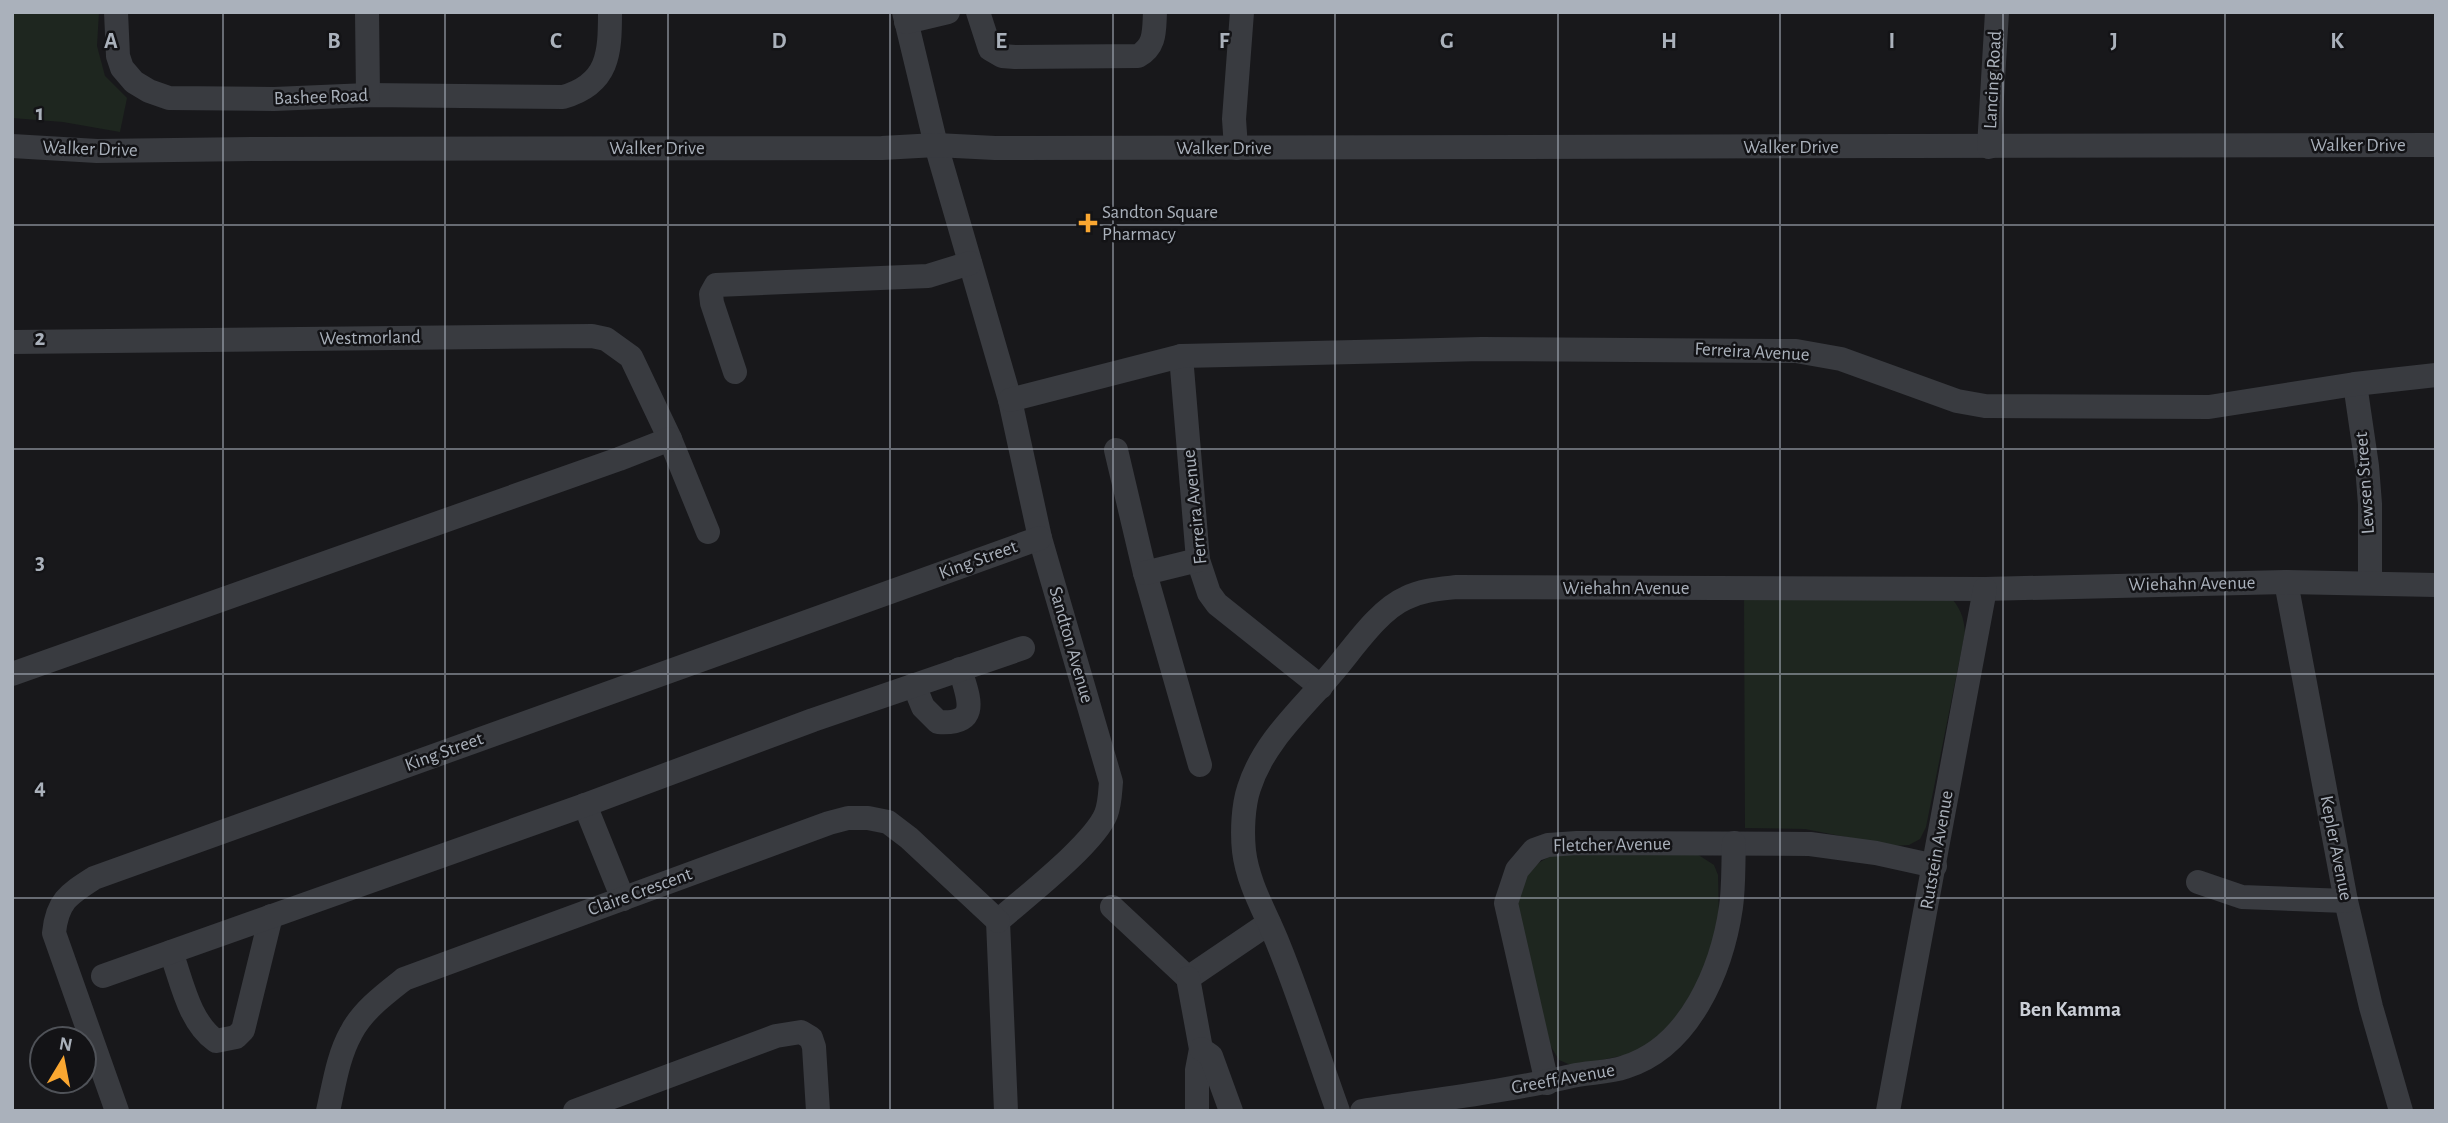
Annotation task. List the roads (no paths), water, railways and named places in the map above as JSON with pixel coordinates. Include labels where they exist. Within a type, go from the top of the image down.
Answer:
[{"type":"street","name":"Bashee Road","points":[[116,12],[118,56],[122,68],[142,86],[169,98],[274,99],[368,95],[563,96],[576,93],[602,70],[610,49],[610,12]]},
{"type":"street","points":[[367,12],[368,95]]},
{"type":"street","points":[[905,17],[948,12]]},
{"type":"street","points":[[978,12],[987,43],[994,52],[1002,56],[1042,57],[1138,55],[1149,49],[1153,42],[1156,12]]},
{"type":"street","points":[[1236,148],[1234,119],[1242,12]]},
{"type":"street","name":"Lancing Road","points":[[1989,147],[1997,12]]},
{"type":"street","name":"Sandton Avenue","points":[[905,17],[936,145],[1010,400],[1040,538],[1111,782],[1105,815],[1096,831],[998,921]]},
{"type":"street","name":"Walker Drive","points":[[12,146],[97,151],[882,148],[936,145],[995,148],[1236,148],[2436,145]]},
{"type":"street","points":[[735,372],[710,294],[716,285],[928,276],[970,263]]},
{"type":"street","name":"Westmorland","points":[[12,342],[592,336],[606,339],[631,357],[670,439],[708,532]]},
{"type":"street","name":"Ferreira Avenue","points":[[1010,400],[1181,356],[1482,349],[1796,351],[1841,359],[1957,401],[1985,406],[2033,408],[2210,407],[2355,384],[2436,375]]},
{"type":"street","name":"Ferreira Avenue","points":[[1181,356],[1198,560],[1209,593],[1217,604],[1321,687]]},
{"type":"street","name":"Lewsen Street","points":[[2355,384],[2370,504],[2370,583]]},
{"type":"street","points":[[12,674],[670,439]]},
{"type":"street","points":[[1116,450],[1145,573],[1200,765]]},
{"type":"street","name":"King Street","points":[[117,1111],[54,933],[59,908],[66,898],[94,878],[1040,538]]},
{"type":"street","points":[[1145,573],[1198,560]]},
{"type":"street","name":"Wiehahn Avenue","points":[[1338,1111],[1253,886],[1244,852],[1244,817],[1248,790],[1266,751],[1290,719],[1385,612],[1403,599],[1425,591],[1457,587],[1985,589],[2286,582],[2436,585]]},
{"type":"street","name":"Kepler Avenue","points":[[2286,582],[2346,901],[2371,1007],[2401,1111]]},
{"type":"street","name":"Rutstein Avenue","points":[[1888,1111],[1985,589]]},
{"type":"street","points":[[103,976],[585,805],[813,720],[1023,648]]},
{"type":"street","points":[[914,685],[923,707],[938,722],[962,720],[970,704],[960,669]]},
{"type":"street","points":[[585,805],[623,899]]},
{"type":"street","name":"Claire Crescent","points":[[328,1111],[345,1044],[352,1029],[385,993],[404,979],[829,823],[848,818],[888,822],[909,838],[998,921]]},
{"type":"street","name":"Fletcher Avenue","points":[[1547,1083],[1506,903],[1512,880],[1524,860],[1534,850],[1548,845],[1577,843],[1810,844],[1876,853],[1935,866]]},
{"type":"street","name":"Greeff Avenue","points":[[1362,1111],[1547,1083],[1625,1068],[1654,1054],[1675,1036],[1692,1012],[1719,958],[1731,905],[1734,843]]},
{"type":"street","points":[[2198,882],[2242,897],[2346,901]]},
{"type":"street","points":[[1112,907],[1188,978],[1201,1049],[1197,1070],[1198,1111]]},
{"type":"street","points":[[171,952],[196,1020],[206,1034],[216,1041],[236,1037],[243,1030],[271,916]]},
{"type":"street","points":[[998,921],[1006,1111]]},
{"type":"street","points":[[1188,978],[1269,923]]},
{"type":"street","points":[[575,1111],[776,1037],[801,1032],[811,1038],[814,1047],[818,1111]]},
{"type":"street","points":[[1201,1049],[1212,1056],[1231,1111]]},
{"type":"place","name":"Sandton Square Pharmacy","points":[[1088,223]]},
{"type":"district","name":"Ben Kamma","points":[[2070,1009]]}]
